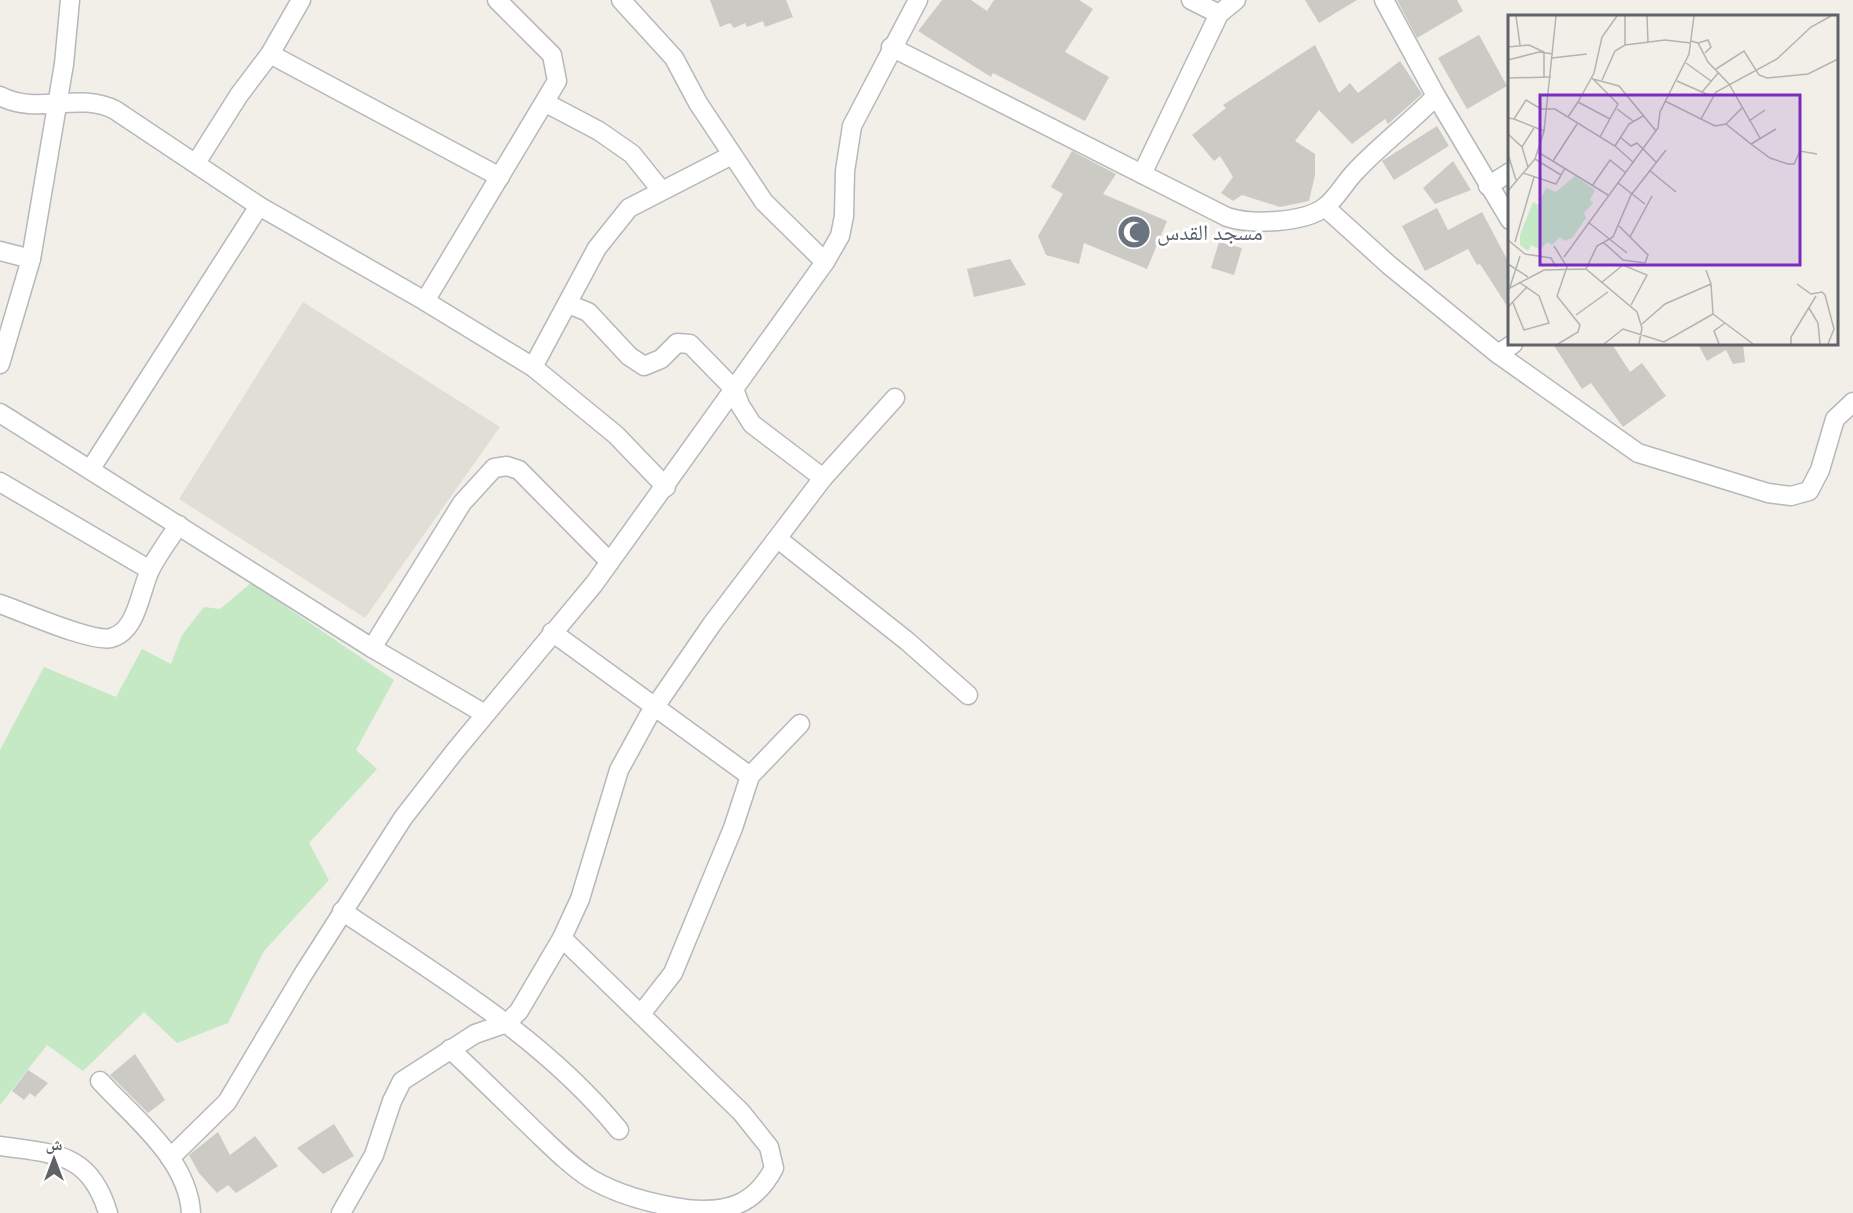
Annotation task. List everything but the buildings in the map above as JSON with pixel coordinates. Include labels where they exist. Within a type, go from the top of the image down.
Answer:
[{"type":"street","points":[[0,364],[7,314],[31,259],[64,64],[70,0]]},
{"type":"street","points":[[196,163],[238,94],[270,54],[301,0]]},
{"type":"street","points":[[425,301],[546,103],[557,81],[557,68],[552,55],[497,0]]},
{"type":"street","points":[[621,0],[674,58],[698,104],[764,202],[825,262]]},
{"type":"street","points":[[170,1158],[227,1102],[342,911],[403,818],[485,714],[594,584],[666,487],[825,262],[840,236],[844,216],[845,171],[852,126],[891,47],[918,0]]},
{"type":"street","points":[[1191,0],[1219,14]]},
{"type":"street","points":[[1142,174],[1219,14],[1236,0]]},
{"type":"street","points":[[1384,0],[1436,96],[1508,218]]},
{"type":"street","points":[[891,47],[1242,222],[1264,223],[1296,217],[1325,207],[1356,171],[1436,96]]},
{"type":"street","points":[[270,54],[500,177]]},
{"type":"street","points":[[0,96],[28,105],[56,105],[81,101],[102,103],[259,206],[425,301],[532,367],[616,435],[666,487]]},
{"type":"street","points":[[546,103],[598,131],[632,154],[661,190]]},
{"type":"street","points":[[532,367],[597,248],[629,208],[732,155]]},
{"type":"street","points":[[1488,186],[1508,173]]},
{"type":"street","points":[[90,470],[259,206]]},
{"type":"street","points":[[1325,207],[1389,265],[1498,354],[1638,453],[1767,493],[1791,496],[1809,491],[1820,470],[1835,419],[1853,402]]},
{"type":"street","points":[[0,251],[31,259]]},
{"type":"street","points":[[568,304],[588,312],[636,363],[644,366],[661,359],[672,346],[685,342],[690,344],[734,389],[740,405],[752,424],[824,478]]},
{"type":"street","points":[[1498,354],[1512,345]]},
{"type":"street","points":[[341,1213],[374,1155],[392,1101],[402,1081],[475,1034],[507,1023],[519,1011],[562,938],[580,898],[619,770],[648,717],[712,624],[824,478],[895,398]]},
{"type":"street","points":[[0,413],[372,648],[485,714]]},
{"type":"street","points":[[372,648],[462,503],[494,468],[507,466],[519,470],[609,561]]},
{"type":"street","points":[[0,482],[150,570]]},
{"type":"street","points":[[0,604],[86,635],[110,638],[124,631],[132,618],[150,570],[178,525]]},
{"type":"street","points":[[778,538],[907,641],[968,695]]},
{"type":"street","points":[[552,632],[750,776]]},
{"type":"street","points":[[641,1014],[673,973],[733,828],[750,776],[800,724]]},
{"type":"street","points":[[342,911],[507,1023],[576,1082],[619,1130]]},
{"type":"street","points":[[450,1049],[560,1155],[592,1179],[652,1204],[701,1211],[738,1206],[750,1198],[772,1171],[774,1164],[769,1147],[741,1112],[562,938]]},
{"type":"street","points":[[100,1081],[170,1158],[186,1186],[191,1213]]},
{"type":"street","points":[[0,1146],[52,1153],[80,1164],[102,1195],[108,1213]]},
{"type":"shaded area","points":[[303,302],[500,427],[365,618],[179,499]]},
{"type":"green space","points":[[251,583],[394,680],[356,750],[377,769],[309,843],[329,880],[264,951],[228,1023],[177,1043],[144,1012],[83,1071],[47,1045],[0,1105],[0,750],[44,667],[116,697],[142,649],[171,664],[182,635],[204,607],[220,609]]},
{"type":"place","name":"مسجد القدس","points":[[1134,232]]}]
